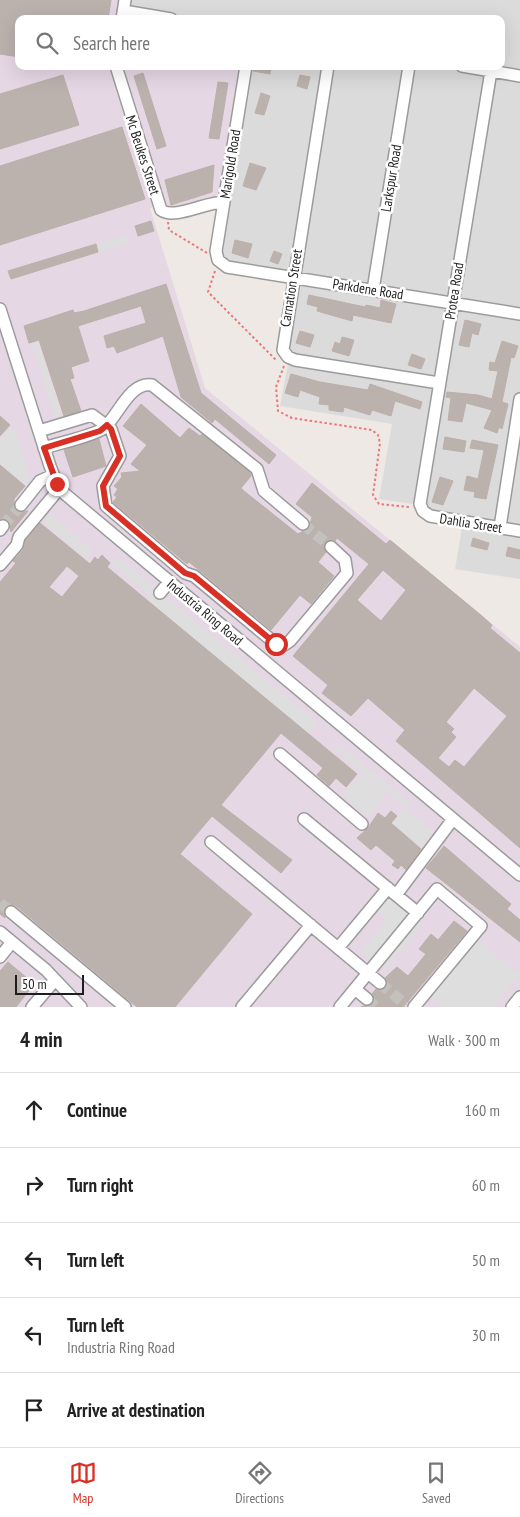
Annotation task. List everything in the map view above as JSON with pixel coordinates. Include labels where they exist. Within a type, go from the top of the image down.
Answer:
[{"type":"street","points":[[124,10],[150,15]]},
{"type":"street","name":"Mc Beukes Street","points":[[117,70],[159,206],[167,214]]},
{"type":"street","name":"Marigold Road","points":[[218,260],[216,251],[245,70]]},
{"type":"street","name":"Carnation Street","points":[[288,357],[282,346],[327,70]]},
{"type":"street","name":"Larkspur Road","points":[[373,290],[408,70]]},
{"type":"street","points":[[485,70],[520,76]]},
{"type":"street","name":"Protea Road","points":[[422,506],[439,383],[491,71]]},
{"type":"street","points":[[167,214],[174,214],[212,202],[224,202]]},
{"type":"street","name":"Parkdene Road","points":[[218,260],[227,267],[520,314]]},
{"type":"street","name":"Industria Ring Road","points":[[1,312],[59,489],[520,875]]},
{"type":"street","points":[[288,357],[439,383]]},
{"type":"street","points":[[44,448],[100,431],[136,390],[144,385],[152,385],[257,469],[264,492],[303,524]]},
{"type":"street","points":[[500,527],[520,399]]},
{"type":"street","points":[[39,431],[92,415],[107,425],[111,429],[120,456],[103,486],[106,506],[274,643],[284,646],[290,642],[347,573],[345,560],[331,548]]},
{"type":"street","points":[[21,504],[40,481],[53,475]]},
{"type":"street","points":[[0,565],[17,545],[19,537],[59,489]]},
{"type":"street","name":"Dahlia Street","points":[[422,506],[430,516],[520,531]]},
{"type":"street","points":[[160,593],[169,582]]},
{"type":"street","points":[[280,754],[362,824]]},
{"type":"street","points":[[304,819],[418,913]]},
{"type":"street","points":[[338,948],[392,891],[453,819]]},
{"type":"street","points":[[211,842],[380,983]]},
{"type":"street","points":[[342,1006],[437,889],[482,926],[410,1006]]},
{"type":"street","points":[[11,912],[125,1007]]},
{"type":"street","points":[[242,1007],[310,925]]},
{"type":"street","points":[[0,932],[55,980],[82,1007]]},
{"type":"street","points":[[0,956],[12,942]]},
{"type":"street","points":[[32,1007],[55,980]]},
{"type":"street","points":[[355,989],[367,999]]},
{"type":"street","points":[[512,1007],[520,997]]},
{"type":"path","points":[[167,214],[169,230],[218,260],[208,292],[276,360],[288,357]]},
{"type":"path","points":[[288,357],[276,387],[278,411],[292,418],[372,430],[378,435],[380,443],[373,495],[379,504],[408,508],[422,506]]},
{"type":"shaded area","points":[[0,0],[125,0],[123,10],[152,15],[15,15],[15,70],[245,70],[224,203],[173,215],[158,206],[150,208],[205,388],[520,647],[520,1007],[0,1007]]},
{"type":"shaded area","points":[[125,0],[520,0],[520,579],[455,569],[463,522],[430,517],[420,505],[379,499],[392,424],[280,406],[289,359],[285,355],[292,276],[218,259],[245,70],[505,70],[505,15],[152,15],[123,10]]},
{"type":"shaded area","points":[[126,235],[129,243],[12,279],[9,271]]},
{"type":"shaded area","points":[[38,341],[62,418],[56,419],[32,343]]},
{"type":"shaded area","points":[[10,427],[15,431],[30,479],[26,485],[0,464],[0,439]]},
{"type":"shaded area","points":[[50,514],[93,550],[86,559],[43,522]]},
{"type":"shaded area","points":[[117,556],[318,723],[309,734],[148,600],[150,596],[111,563]]},
{"type":"shaded area","points":[[337,743],[412,804],[408,809],[333,748]]},
{"type":"shaded area","points":[[361,773],[387,794],[369,817],[342,795]]},
{"type":"shaded area","points":[[404,808],[433,832],[421,847],[392,823]]},
{"type":"shaded area","points":[[387,896],[422,925],[384,971],[361,952],[387,920],[376,910]]},
{"type":"shaded area","points":[[475,938],[520,975],[493,1007],[442,1007],[428,995]]},
{"type":"building","points":[[0,0],[111,0],[109,15],[15,15],[15,56],[0,54]]},
{"type":"building","points":[[253,70],[270,70],[270,74]]},
{"type":"building","points":[[143,73],[166,146],[157,149],[134,76]]},
{"type":"building","points":[[63,75],[79,125],[0,149],[0,94]]},
{"type":"building","points":[[300,75],[310,77],[307,89],[297,86]]},
{"type":"building","points":[[218,82],[228,83],[219,139],[209,138]]},
{"type":"building","points":[[261,93],[270,96],[264,115],[255,113]]},
{"type":"building","points":[[122,127],[145,199],[0,245],[0,166]]},
{"type":"building","points":[[250,163],[266,168],[256,190],[243,186]]},
{"type":"building","points":[[214,165],[212,192],[171,205],[165,180]]},
{"type":"building","points":[[151,221],[154,231],[138,236],[135,226]]},
{"type":"building","points":[[235,240],[252,244],[248,258],[232,253]]},
{"type":"building","points":[[96,244],[98,252],[11,279],[8,271]]},
{"type":"building","points":[[274,251],[282,254],[278,264],[270,261]]},
{"type":"building","points":[[166,284],[201,393],[276,455],[269,464],[215,419],[212,423],[181,397],[163,336],[117,353],[114,346],[107,348],[104,336],[146,323],[141,306],[78,326],[89,361],[71,367],[74,378],[70,379],[81,411],[64,416],[39,340],[29,343],[24,326],[73,310],[74,313],[84,311]]},
{"type":"building","points":[[309,295],[365,307],[366,305],[380,308],[381,300],[396,304],[391,323],[353,315],[352,321],[317,311],[318,307],[307,304]]},
{"type":"building","points":[[465,320],[481,324],[478,335],[472,333],[469,347],[459,345]]},
{"type":"building","points":[[300,331],[314,335],[310,347],[296,343]]},
{"type":"building","points":[[342,337],[354,340],[349,356],[332,351],[335,342],[340,344]]},
{"type":"building","points":[[502,341],[518,346],[514,358],[511,357],[502,402],[508,404],[502,429],[499,427],[497,433],[484,428],[492,410],[466,403],[462,422],[448,420],[451,398],[446,397],[447,392],[478,395],[492,399],[498,371],[489,370],[490,362],[495,363]]},
{"type":"building","points":[[412,354],[425,359],[421,369],[408,365]]},
{"type":"building","points":[[291,374],[320,382],[368,390],[370,384],[422,402],[420,409],[395,401],[391,416],[372,410],[370,415],[344,407],[343,412],[329,410],[329,405],[319,404],[320,397],[300,390],[298,397],[285,393]]},
{"type":"building","points":[[141,404],[180,438],[189,428],[200,436],[202,434],[251,473],[251,476],[241,488],[298,534],[309,528],[312,517],[296,504],[312,483],[386,544],[390,540],[482,616],[492,625],[490,628],[520,653],[520,848],[396,741],[405,730],[368,698],[351,716],[322,693],[328,685],[293,656],[369,564],[337,538],[335,541],[326,542],[324,546],[326,552],[318,562],[334,576],[311,604],[300,595],[271,630],[189,562],[187,564],[113,502],[117,497],[114,495],[118,489],[114,486],[122,477],[121,473],[140,471],[131,464],[147,445],[123,426]],"holes":[[[383,570],[406,590],[381,621],[357,600]],[[474,688],[507,716],[464,767],[455,760],[449,767],[438,758],[456,737],[451,732],[454,729],[446,722]]]},
{"type":"building","points":[[0,416],[10,425],[0,436]]},
{"type":"building","points":[[445,437],[466,441],[464,452],[443,449]]},
{"type":"building","points":[[99,439],[106,466],[73,477],[64,450]]},
{"type":"building","points":[[472,440],[498,445],[486,499],[474,497],[475,492],[464,490],[467,476],[478,479],[484,450],[470,448]]},
{"type":"building","points":[[0,465],[25,486],[14,499],[14,507],[19,512],[28,511],[11,532],[8,520],[0,519]]},
{"type":"building","points":[[440,477],[453,481],[443,505],[432,502]]},
{"type":"building","points":[[40,523],[90,564],[95,557],[98,560],[102,555],[110,563],[107,567],[357,774],[346,787],[336,778],[329,786],[317,775],[323,768],[281,733],[221,805],[292,860],[281,873],[212,816],[180,854],[252,914],[175,1007],[137,1007],[15,905],[5,908],[5,918],[0,914],[0,582],[16,563],[13,561],[23,550],[26,540]],"holes":[[[67,566],[79,576],[62,597],[49,587]]]},
{"type":"building","points":[[473,538],[489,543],[487,550],[471,546]]},
{"type":"building","points":[[508,547],[520,550],[520,559],[506,556]]},
{"type":"building","points":[[391,811],[397,816],[391,823],[421,849],[406,870],[401,865],[398,869],[392,865],[395,861],[376,845],[371,850],[357,838],[368,828],[378,813],[385,818]]},
{"type":"building","points":[[444,846],[511,904],[507,909],[520,920],[520,942],[426,868]]},
{"type":"building","points":[[454,921],[467,931],[403,1007],[361,1007],[372,1004],[374,1000],[372,994],[376,989],[385,988],[387,984],[385,978],[397,967],[408,976],[426,954],[419,949],[431,934],[438,940]]},
{"type":"building","points":[[8,962],[34,984],[16,1007],[0,1007],[0,971]]},
{"type":"tunnel","points":[[3,526],[21,505]]},
{"type":"tunnel","points":[[303,524],[331,547]]},
{"type":"tunnel","points":[[0,903],[11,912]]},
{"type":"tunnel","points":[[380,983],[406,1005]]},
{"type":"tunnel","points":[[367,999],[376,1007]]},
{"type":"route","points":[[57,484],[44,448],[100,431],[107,425],[111,429],[120,456],[103,486],[104,498],[108,509],[185,573],[194,576],[276,644]]}]
